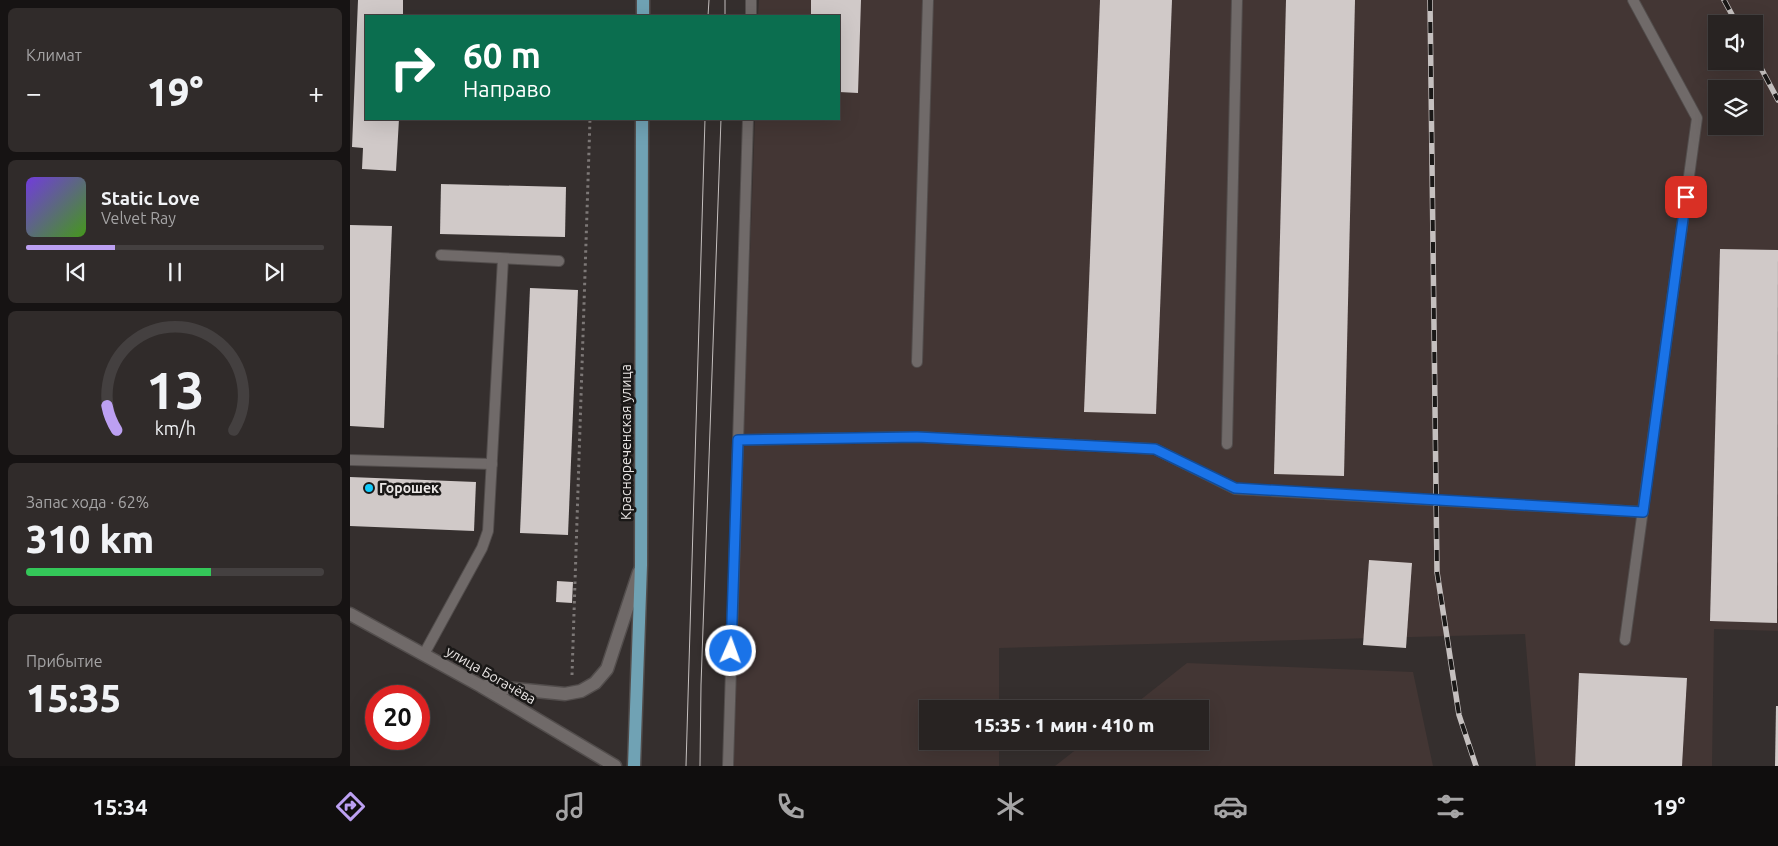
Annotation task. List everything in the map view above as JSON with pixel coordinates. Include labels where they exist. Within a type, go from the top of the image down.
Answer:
[{"type":"main road","points":[[643,0],[643,15]]},
{"type":"main road","name":"Краснореченская улица","points":[[634,766],[641,565],[642,120]]},
{"type":"street","points":[[481,686],[541,693],[572,693],[595,684],[607,669],[641,565]]},
{"type":"street","name":"улица Богачёва","points":[[350,614],[481,686],[615,766]]},
{"type":"lane","points":[[751,0],[751,15]]},
{"type":"lane","points":[[916,362],[928,0]]},
{"type":"lane","points":[[1227,444],[1238,0]]},
{"type":"lane","points":[[1626,640],[1697,118],[1633,0]]},
{"type":"lane","points":[[728,766],[748,120]]},
{"type":"lane","points":[[441,255],[559,261]]},
{"type":"lane","points":[[424,654],[486,539],[503,259]]},
{"type":"lane","points":[[738,440],[917,437],[1155,449],[1235,488],[1643,512]]},
{"type":"lane","points":[[350,460],[492,464]]},
{"type":"path","points":[[572,693],[590,120]]},
{"type":"shaded area","points":[[759,0],[1778,0],[1778,631],[1714,629],[1712,766],[1536,766],[1525,634],[999,648],[999,700],[919,700],[919,750],[999,750],[999,766],[731,766],[755,120],[840,120],[840,15],[758,15]]},
{"type":"shaded area","points":[[1187,663],[1413,672],[1433,766],[1055,766],[1075,750],[1209,750],[1209,700],[1140,700]]},
{"type":"building","points":[[358,0],[403,0],[403,15],[365,15],[365,120],[399,120],[396,171],[362,169],[363,148],[352,147]]},
{"type":"building","points":[[811,0],[861,0],[858,93],[840,92],[840,15],[811,15]]},
{"type":"building","points":[[1100,0],[1172,0],[1156,414],[1084,412]]},
{"type":"building","points":[[1286,0],[1355,0],[1344,476],[1274,474]]},
{"type":"building","points":[[441,184],[566,187],[565,237],[440,234]]},
{"type":"building","points":[[350,225],[392,226],[384,428],[350,426]]},
{"type":"building","points":[[1720,249],[1778,250],[1777,623],[1710,621]]},
{"type":"building","points":[[530,288],[578,290],[568,535],[520,533]]},
{"type":"building","points":[[350,477],[476,482],[474,531],[350,526]]},
{"type":"building","points":[[1369,560],[1412,563],[1406,648],[1363,645]]},
{"type":"building","points":[[557,581],[573,582],[572,603],[556,602]]},
{"type":"building","points":[[1579,673],[1687,678],[1682,766],[1575,766]]},
{"type":"building","points":[[1776,706],[1778,706],[1778,766],[1775,766]]},
{"type":"tram line","points":[[708,15],[709,0]]},
{"type":"tram line","points":[[725,0],[725,15]]},
{"type":"tram line","points":[[686,766],[705,120]]},
{"type":"tram line","points":[[700,766],[701,685],[721,120]]},
{"type":"railway","points":[[1430,0],[1437,572],[1459,715],[1476,766]]},
{"type":"railway","points":[[1724,0],[1732,15]]},
{"type":"railway","points":[[1762,70],[1778,100]]},
{"type":"place","name":"Горошек","points":[[369,488]]},
{"type":"route","points":[[731,651],[738,440],[917,437],[1155,449],[1235,488],[1643,512],[1686,197]]}]
